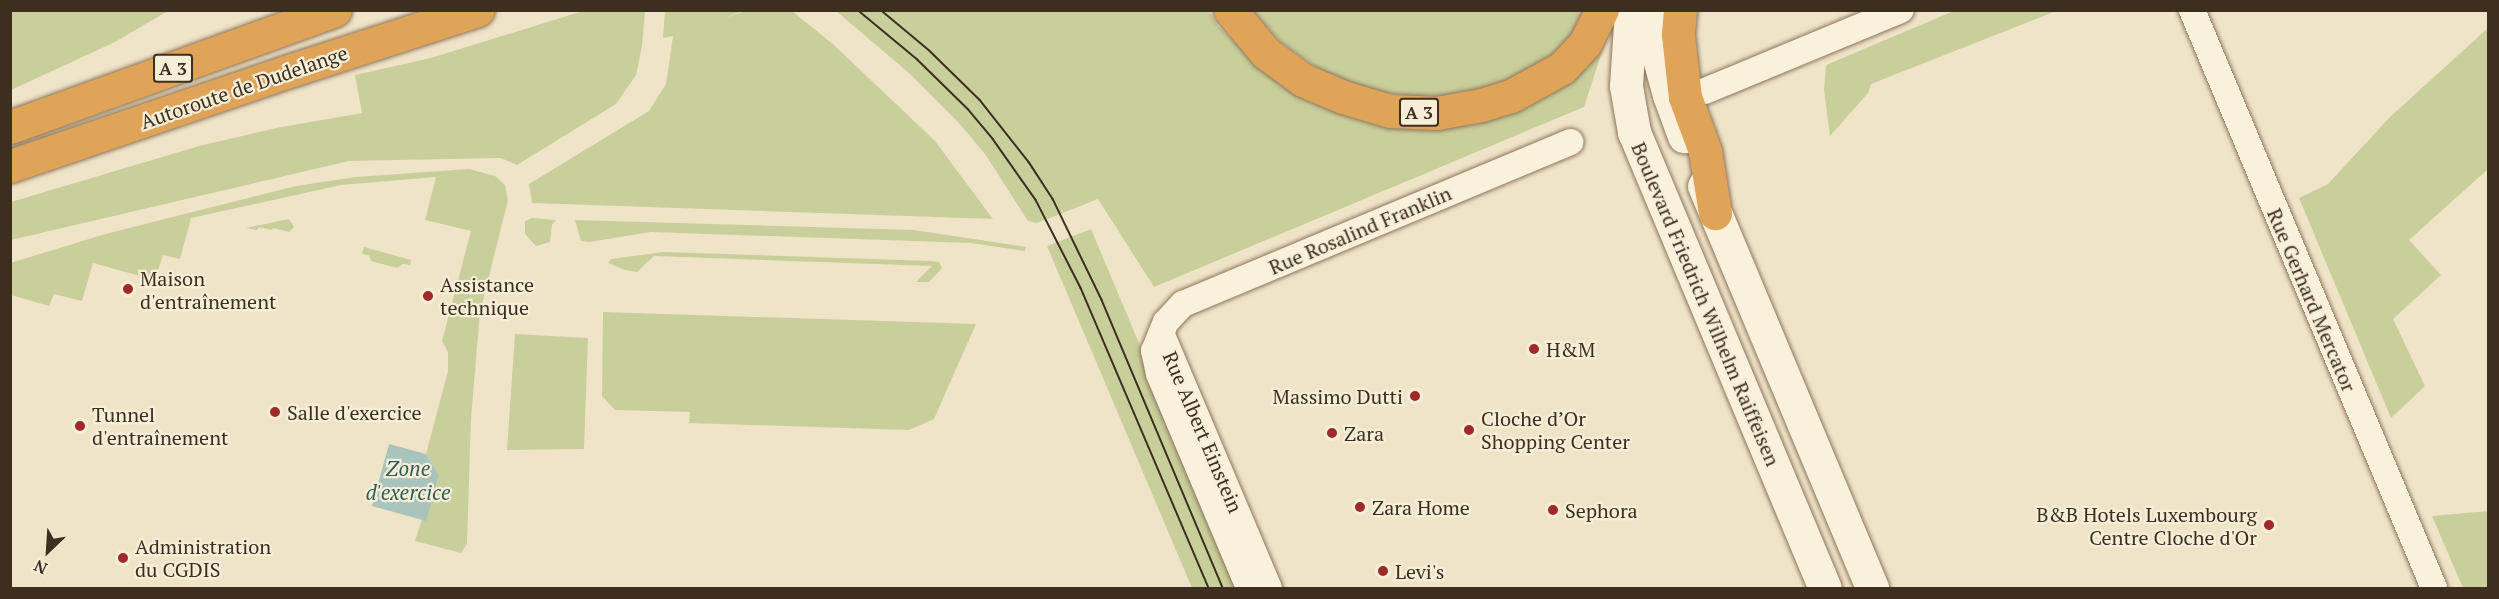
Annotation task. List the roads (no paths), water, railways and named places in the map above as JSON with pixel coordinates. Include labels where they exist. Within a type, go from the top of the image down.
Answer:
[{"type":"highway","name":"Autoroute de Dudelange","points":[[10,127],[335,10]]},
{"type":"highway","name":"Autoroute de Dudelange","points":[[10,166],[478,10]]},
{"type":"highway","name":"A 3","points":[[1230,10],[1266,52],[1303,80],[1342,97],[1390,111],[1437,113],[1481,105],[1511,96],[1562,68],[1585,43],[1602,10]]},
{"type":"highway","points":[[1680,10],[1678,35],[1685,97],[1705,151],[1715,213]]},
{"type":"main road","name":"Boulevard Friedrich Wilhelm Raiffeisen","points":[[1631,10],[1626,86],[1634,132],[1825,588]]},
{"type":"main road","points":[[1651,10],[1652,33],[1669,95],[1715,213],[1872,588]]},
{"type":"street","points":[[1705,91],[1901,10]]},
{"type":"street","name":"Rue Gerhard Mercator","points":[[2192,10],[2434,588]]},
{"type":"street","name":"Rue Rosalind Franklin","points":[[1161,332],[1166,322],[1184,304],[1570,142]]},
{"type":"street","name":"Rue Albert Einstein","points":[[1161,332],[1154,351],[1159,374],[1249,588]]},
{"type":"street","name":"Rue Albert Einstein","points":[[1161,332],[1269,588]]},
{"type":"water","name":"Zone d'exercice","points":[[389,444],[426,454],[439,475],[426,521],[372,506]]},
{"type":"tram line","points":[[858,10],[917,59],[968,109],[993,139],[1036,200],[1081,288],[1209,588]]},
{"type":"tram line","points":[[881,10],[929,50],[980,100],[1029,162],[1053,199],[1102,300],[1223,588]]},
{"type":"place","name":"Maison d'entraînement","points":[[128,289]]},
{"type":"place","name":"Assistance technique","points":[[428,296]]},
{"type":"place","name":"H&M","points":[[1534,349]]},
{"type":"place","name":"Massimo Dutti","points":[[1415,396]]},
{"type":"place","name":"Salle d'exercice","points":[[275,412]]},
{"type":"place","name":"Tunnel d'entraînement","points":[[80,426]]},
{"type":"place","name":"Cloche d’Or Shopping Center","points":[[1469,430]]},
{"type":"place","name":"Zara","points":[[1332,433]]},
{"type":"place","name":"Zara Home","points":[[1360,507]]},
{"type":"place","name":"Sephora","points":[[1553,510]]},
{"type":"place","name":"B&B Hotels Luxembourg Centre Cloche d'Or","points":[[2269,525]]},
{"type":"place","name":"Administration du CGDIS","points":[[123,558]]},
{"type":"place","name":"Levi's","points":[[1383,571]]}]
